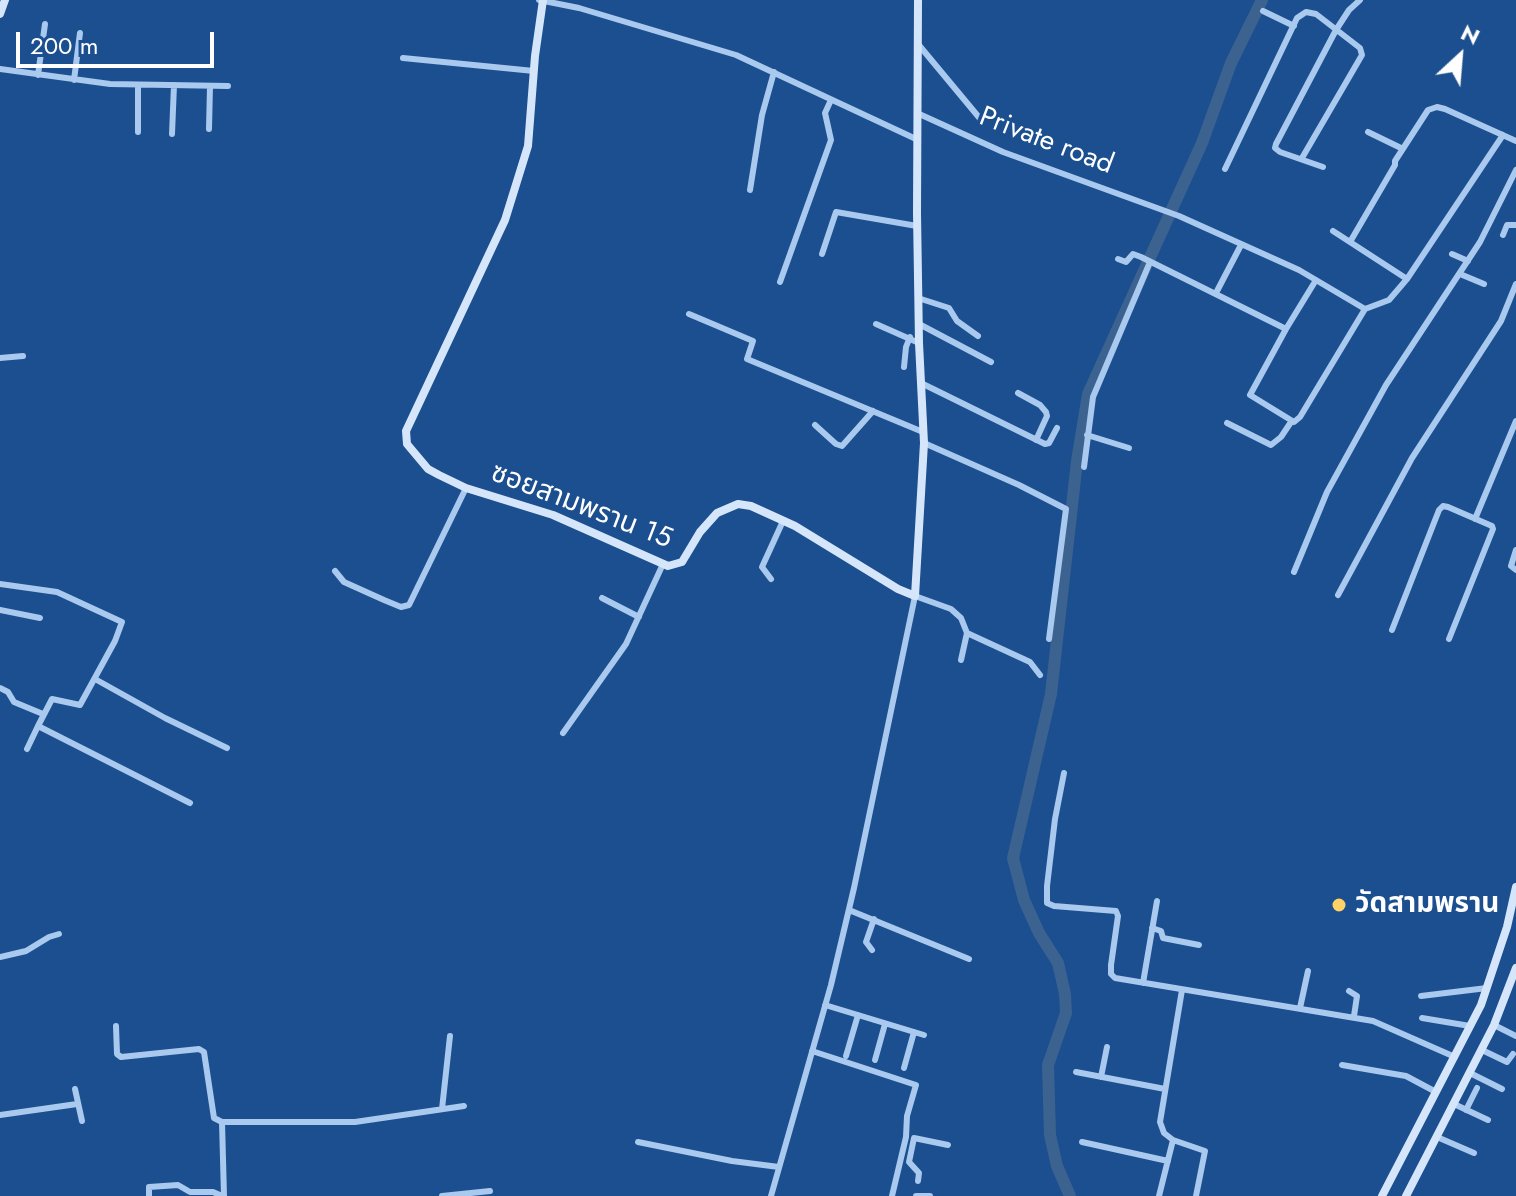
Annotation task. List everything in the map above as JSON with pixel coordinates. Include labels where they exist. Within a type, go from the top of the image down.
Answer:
[{"type":"street","points":[[0,14],[5,0]]},
{"type":"street","points":[[542,0],[736,55],[916,139]]},
{"type":"street","name":"ซอยสามพราน 15","points":[[542,0],[528,146],[505,220],[405,436],[407,444],[428,469],[466,488],[553,515],[663,564],[676,566],[682,562],[717,513],[738,504],[751,506],[783,521],[915,596]]},
{"type":"street","points":[[771,1196],[849,910],[915,596],[924,443],[917,226],[918,0]]},
{"type":"street","points":[[1323,167],[1275,148],[1336,30],[1360,0]]},
{"type":"street","points":[[1263,11],[1294,26]]},
{"type":"street","points":[[1225,169],[1297,18],[1306,12],[1316,14],[1360,48],[1362,55],[1302,158]]},
{"type":"street","points":[[38,75],[45,24]]},
{"type":"street","points":[[74,80],[80,33]]},
{"type":"street","points":[[918,44],[982,121]]},
{"type":"street","points":[[403,58],[534,71]]},
{"type":"street","points":[[0,69],[74,80],[138,85],[228,86]]},
{"type":"street","points":[[750,190],[762,115],[774,72]]},
{"type":"street","points":[[138,85],[138,132]]},
{"type":"street","points":[[172,134],[174,85]]},
{"type":"street","points":[[209,129],[210,86]]},
{"type":"street","points":[[780,282],[831,140],[825,113],[831,100]]},
{"type":"street","points":[[1350,242],[1428,110],[1437,107],[1516,141]]},
{"type":"street","name":"Private road","points":[[917,113],[1003,152],[1179,216],[1316,280],[1365,309]]},
{"type":"street","points":[[1368,132],[1403,149]]},
{"type":"street","points":[[1316,280],[1250,395],[1291,422],[1298,421],[1365,309],[1389,300],[1407,279],[1503,135]]},
{"type":"street","points":[[1294,572],[1327,492],[1379,398],[1468,261],[1516,170]]},
{"type":"street","points":[[822,254],[836,212],[917,226]]},
{"type":"street","points":[[1503,235],[1507,225],[1516,225]]},
{"type":"street","points":[[1333,231],[1407,279]]},
{"type":"street","points":[[1216,293],[1241,245]]},
{"type":"street","points":[[1118,259],[1126,262],[1133,254],[1141,257],[1286,329]]},
{"type":"street","points":[[1452,254],[1468,261]]},
{"type":"street","points":[[1084,467],[1093,397],[1150,262]]},
{"type":"street","points":[[1460,274],[1484,284]]},
{"type":"street","points":[[1338,595],[1412,458],[1501,321],[1516,284]]},
{"type":"street","points":[[918,298],[949,308],[957,321],[978,336]]},
{"type":"street","points":[[689,314],[753,341],[747,359],[923,432]]},
{"type":"street","points":[[876,324],[919,343]]},
{"type":"street","points":[[919,324],[991,362]]},
{"type":"street","points":[[904,367],[910,337]]},
{"type":"street","points":[[0,358],[23,356]]},
{"type":"street","points":[[921,383],[1036,440],[1049,443],[1057,428]]},
{"type":"street","points":[[1018,393],[1040,405],[1046,412],[1036,440]]},
{"type":"street","points":[[815,425],[842,446],[873,411]]},
{"type":"street","points":[[1475,519],[1516,421]]},
{"type":"street","points":[[1227,423],[1271,445],[1291,422]]},
{"type":"street","points":[[1087,435],[1129,448]]},
{"type":"street","points":[[924,443],[1066,509],[1049,639]]},
{"type":"street","points":[[335,571],[344,582],[401,607],[409,605],[466,488]]},
{"type":"street","points":[[1392,630],[1443,506],[1492,526],[1449,639]]},
{"type":"street","points":[[771,579],[762,567],[783,521]]},
{"type":"street","points":[[1516,550],[1511,566],[1516,570]]},
{"type":"street","points":[[563,733],[618,655],[663,564]]},
{"type":"street","points":[[0,584],[57,592],[118,618],[122,627],[80,705],[53,698],[27,749]]},
{"type":"street","points":[[915,596],[957,613],[967,633],[1030,662],[1040,675]]},
{"type":"street","points":[[602,598],[639,617]]},
{"type":"street","points":[[0,610],[40,618]]},
{"type":"street","points":[[961,660],[967,633]]},
{"type":"street","points":[[95,679],[227,748]]},
{"type":"street","points":[[0,688],[8,692],[14,702],[43,714]]},
{"type":"street","points":[[38,726],[190,803]]},
{"type":"street","points":[[1064,773],[1053,832],[1047,903],[1116,911],[1111,974],[1120,981],[1354,1016],[1383,1024],[1455,1057]]},
{"type":"street","points":[[1382,1196],[1455,1057],[1487,988],[1516,887]]},
{"type":"street","points":[[1143,983],[1157,901]]},
{"type":"street","points":[[849,910],[969,959]]},
{"type":"street","points":[[872,950],[866,942],[874,919]]},
{"type":"street","points":[[1152,928],[1161,931],[1163,938],[1199,945]]},
{"type":"street","points":[[0,957],[26,951],[59,934]]},
{"type":"street","points":[[1406,1196],[1482,1050],[1516,968]]},
{"type":"street","points":[[1300,1008],[1308,971]]},
{"type":"street","points":[[1421,996],[1487,988]]},
{"type":"street","points":[[1182,990],[1161,1128],[1173,1140],[1205,1151],[1196,1196]]},
{"type":"street","points":[[1349,991],[1357,996],[1354,1016]]},
{"type":"street","points":[[825,1005],[924,1035]]},
{"type":"street","points":[[846,1056],[858,1015]]},
{"type":"street","points":[[1422,1018],[1470,1026]]},
{"type":"street","points":[[875,1060],[885,1024]]},
{"type":"street","points":[[1494,1025],[1516,1036]]},
{"type":"street","points":[[116,1026],[117,1054],[121,1057],[199,1049],[204,1052],[214,1118],[222,1122],[355,1122],[464,1106]]},
{"type":"street","points":[[904,1068],[914,1032]]},
{"type":"street","points":[[442,1109],[450,1036]]},
{"type":"street","points":[[1101,1077],[1107,1047]]},
{"type":"street","points":[[1482,1050],[1507,1062],[1513,1054]]},
{"type":"street","points":[[812,1051],[916,1084],[892,1196]]},
{"type":"street","points":[[1342,1065],[1406,1076],[1436,1092]]},
{"type":"street","points":[[1076,1072],[1165,1089]]},
{"type":"street","points":[[1470,1073],[1502,1089]]},
{"type":"street","points":[[1466,1110],[1477,1088]]},
{"type":"street","points":[[75,1089],[82,1121]]},
{"type":"street","points":[[0,1115],[77,1104]]},
{"type":"street","points":[[1454,1104],[1488,1120]]},
{"type":"street","points":[[149,1196],[149,1187],[178,1185],[190,1192],[213,1192],[223,1196],[222,1122]]},
{"type":"street","points":[[906,1137],[948,1145]]},
{"type":"street","points":[[1437,1137],[1474,1153]]},
{"type":"street","points":[[914,1138],[909,1162],[919,1173],[918,1181]]},
{"type":"street","points":[[1159,1196],[1173,1140]]},
{"type":"street","points":[[638,1142],[779,1167]]},
{"type":"street","points":[[1082,1142],[1168,1161]]},
{"type":"street","points":[[442,1196],[490,1191]]},
{"type":"street","points":[[916,1196],[930,1196]]},
{"type":"waterway","points":[[1070,1196],[1057,1166],[1050,1135],[1048,1065],[1066,1013],[1065,994],[1058,963],[1039,933],[1024,900],[1013,858],[1051,694],[1077,461],[1088,394],[1202,143],[1231,63],[1262,0]]},
{"type":"place","name":"วัดสามพราน","points":[[1339,905]]}]
